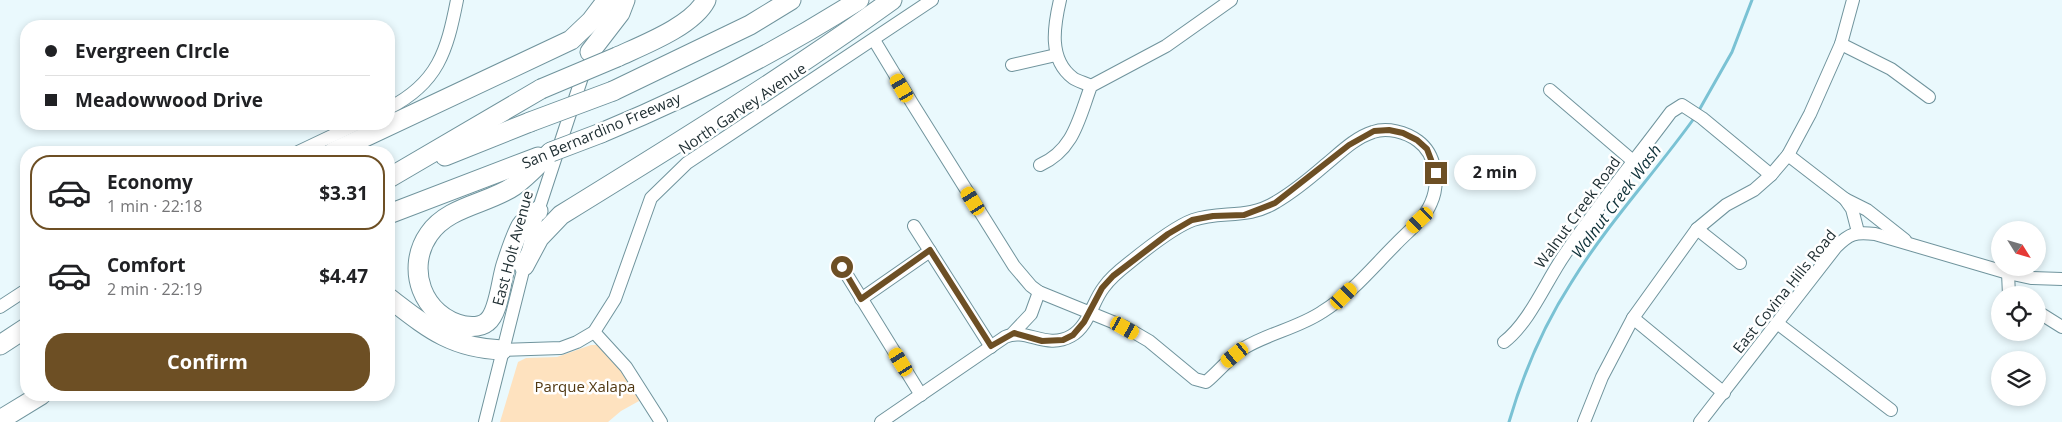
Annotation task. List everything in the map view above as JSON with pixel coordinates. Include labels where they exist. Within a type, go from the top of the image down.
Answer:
[{"type":"highway","points":[[395,123],[571,40],[591,21],[608,0]]},
{"type":"highway","points":[[590,52],[620,13],[625,0]]},
{"type":"highway","points":[[395,174],[541,89],[617,57],[665,34],[702,9],[706,0]]},
{"type":"highway","name":"San Bernardino Freeway","points":[[395,176],[613,91],[750,25],[791,0]]},
{"type":"highway","name":"San Bernardino Freeway","points":[[395,212],[601,133],[666,105],[818,26],[859,0]]},
{"type":"highway","points":[[524,266],[539,238],[561,215],[755,93],[842,36],[892,0]]},
{"type":"highway","points":[[346,146],[380,130]]},
{"type":"highway","points":[[538,211],[522,225],[506,265],[495,310],[488,322],[477,326],[456,323],[442,316],[425,298],[418,281],[418,260],[424,241],[438,224],[448,217],[514,186],[551,152]]},
{"type":"highway","points":[[395,302],[438,334],[451,341],[483,350],[502,350]]},
{"type":"highway","points":[[0,345],[20,332]]},
{"type":"highway","points":[[0,406],[20,394]]},
{"type":"highway","points":[[0,420],[31,401]]},
{"type":"street","points":[[395,104],[415,92],[428,80],[438,66],[450,37],[457,0]]},
{"type":"street","name":"East Holt Avenue","points":[[485,422],[538,211],[608,0]]},
{"type":"street","name":"North Garvey Avenue","points":[[502,350],[561,348],[577,342],[594,332],[615,299],[651,198],[688,163],[932,0]]},
{"type":"street","points":[[1060,0],[1054,23],[1056,55],[1061,66],[1073,78],[1091,86]]},
{"type":"street","points":[[1040,165],[1053,159],[1065,147],[1091,86],[1166,46],[1231,0]]},
{"type":"street","points":[[1584,422],[1602,377],[1633,318],[1697,229],[1726,205],[1754,190],[1771,175],[1788,155],[1806,122],[1841,44],[1853,0]]},
{"type":"street","points":[[874,40],[1014,266],[1031,286],[1087,317],[1125,328],[1149,341],[1195,379],[1206,382],[1244,348],[1303,323],[1331,306],[1344,296],[1420,220],[1431,203],[1436,186],[1436,173],[1427,149],[1417,140],[1403,133],[1389,130],[1374,131],[1349,145],[1275,203],[1244,215],[1213,216],[1192,220],[1168,234],[1113,276],[1102,288],[1097,301],[1087,317],[1073,335],[1063,340],[1042,341],[1014,333]]},
{"type":"street","points":[[1841,44],[1891,68],[1929,97]]},
{"type":"street","points":[[1012,65],[1056,55]]},
{"type":"street","points":[[1550,90],[1633,161]]},
{"type":"street","name":"Walnut Creek Road","points":[[1504,342],[1518,328],[1564,254],[1671,112],[1692,111],[1771,175]]},
{"type":"street","points":[[311,146],[344,130]]},
{"type":"street","points":[[1788,155],[1846,199],[1867,210],[1908,243]]},
{"type":"street","points":[[1846,199],[1852,209],[1858,232]]},
{"type":"street","points":[[914,226],[991,346]]},
{"type":"street","points":[[1697,229],[1740,263]]},
{"type":"street","name":"East Covina Hills Road","points":[[1700,422],[1836,247],[1846,237],[1858,232],[1875,234],[1991,268]]},
{"type":"street","points":[[861,299],[930,250]]},
{"type":"street","points":[[842,267],[921,394]]},
{"type":"street","name":"East Covina Hills Road","points":[[2022,276],[2031,278],[2062,278]]},
{"type":"street","points":[[881,422],[991,346],[1014,333],[1031,314],[1039,292]]},
{"type":"street","points":[[0,307],[20,294]]},
{"type":"street","points":[[2046,317],[2062,327]]},
{"type":"street","points":[[1633,318],[1724,392]]},
{"type":"street","points":[[1777,323],[1891,410]]},
{"type":"street","points":[[594,332],[626,367],[661,422]]},
{"type":"green space","name":"Parque Xalapa","points":[[591,345],[597,345],[612,358],[640,397],[639,401],[621,411],[608,422],[500,422],[518,362],[526,358],[557,357]]},
{"type":"waterway","name":"Walnut Creek Wash","points":[[1698,112],[1732,52],[1752,0]]},
{"type":"waterway","name":"Walnut Creek Wash","points":[[1509,422],[1535,350],[1561,299],[1600,240],[1695,117]]},
{"type":"route","points":[[842,267],[861,299],[930,250],[991,346],[1014,333],[1042,341],[1063,340],[1079,330],[1097,301],[1102,288],[1113,276],[1168,234],[1192,220],[1213,216],[1244,215],[1275,203],[1310,178],[1349,145],[1374,131],[1389,130],[1403,133],[1417,140],[1427,149],[1436,173]]}]
